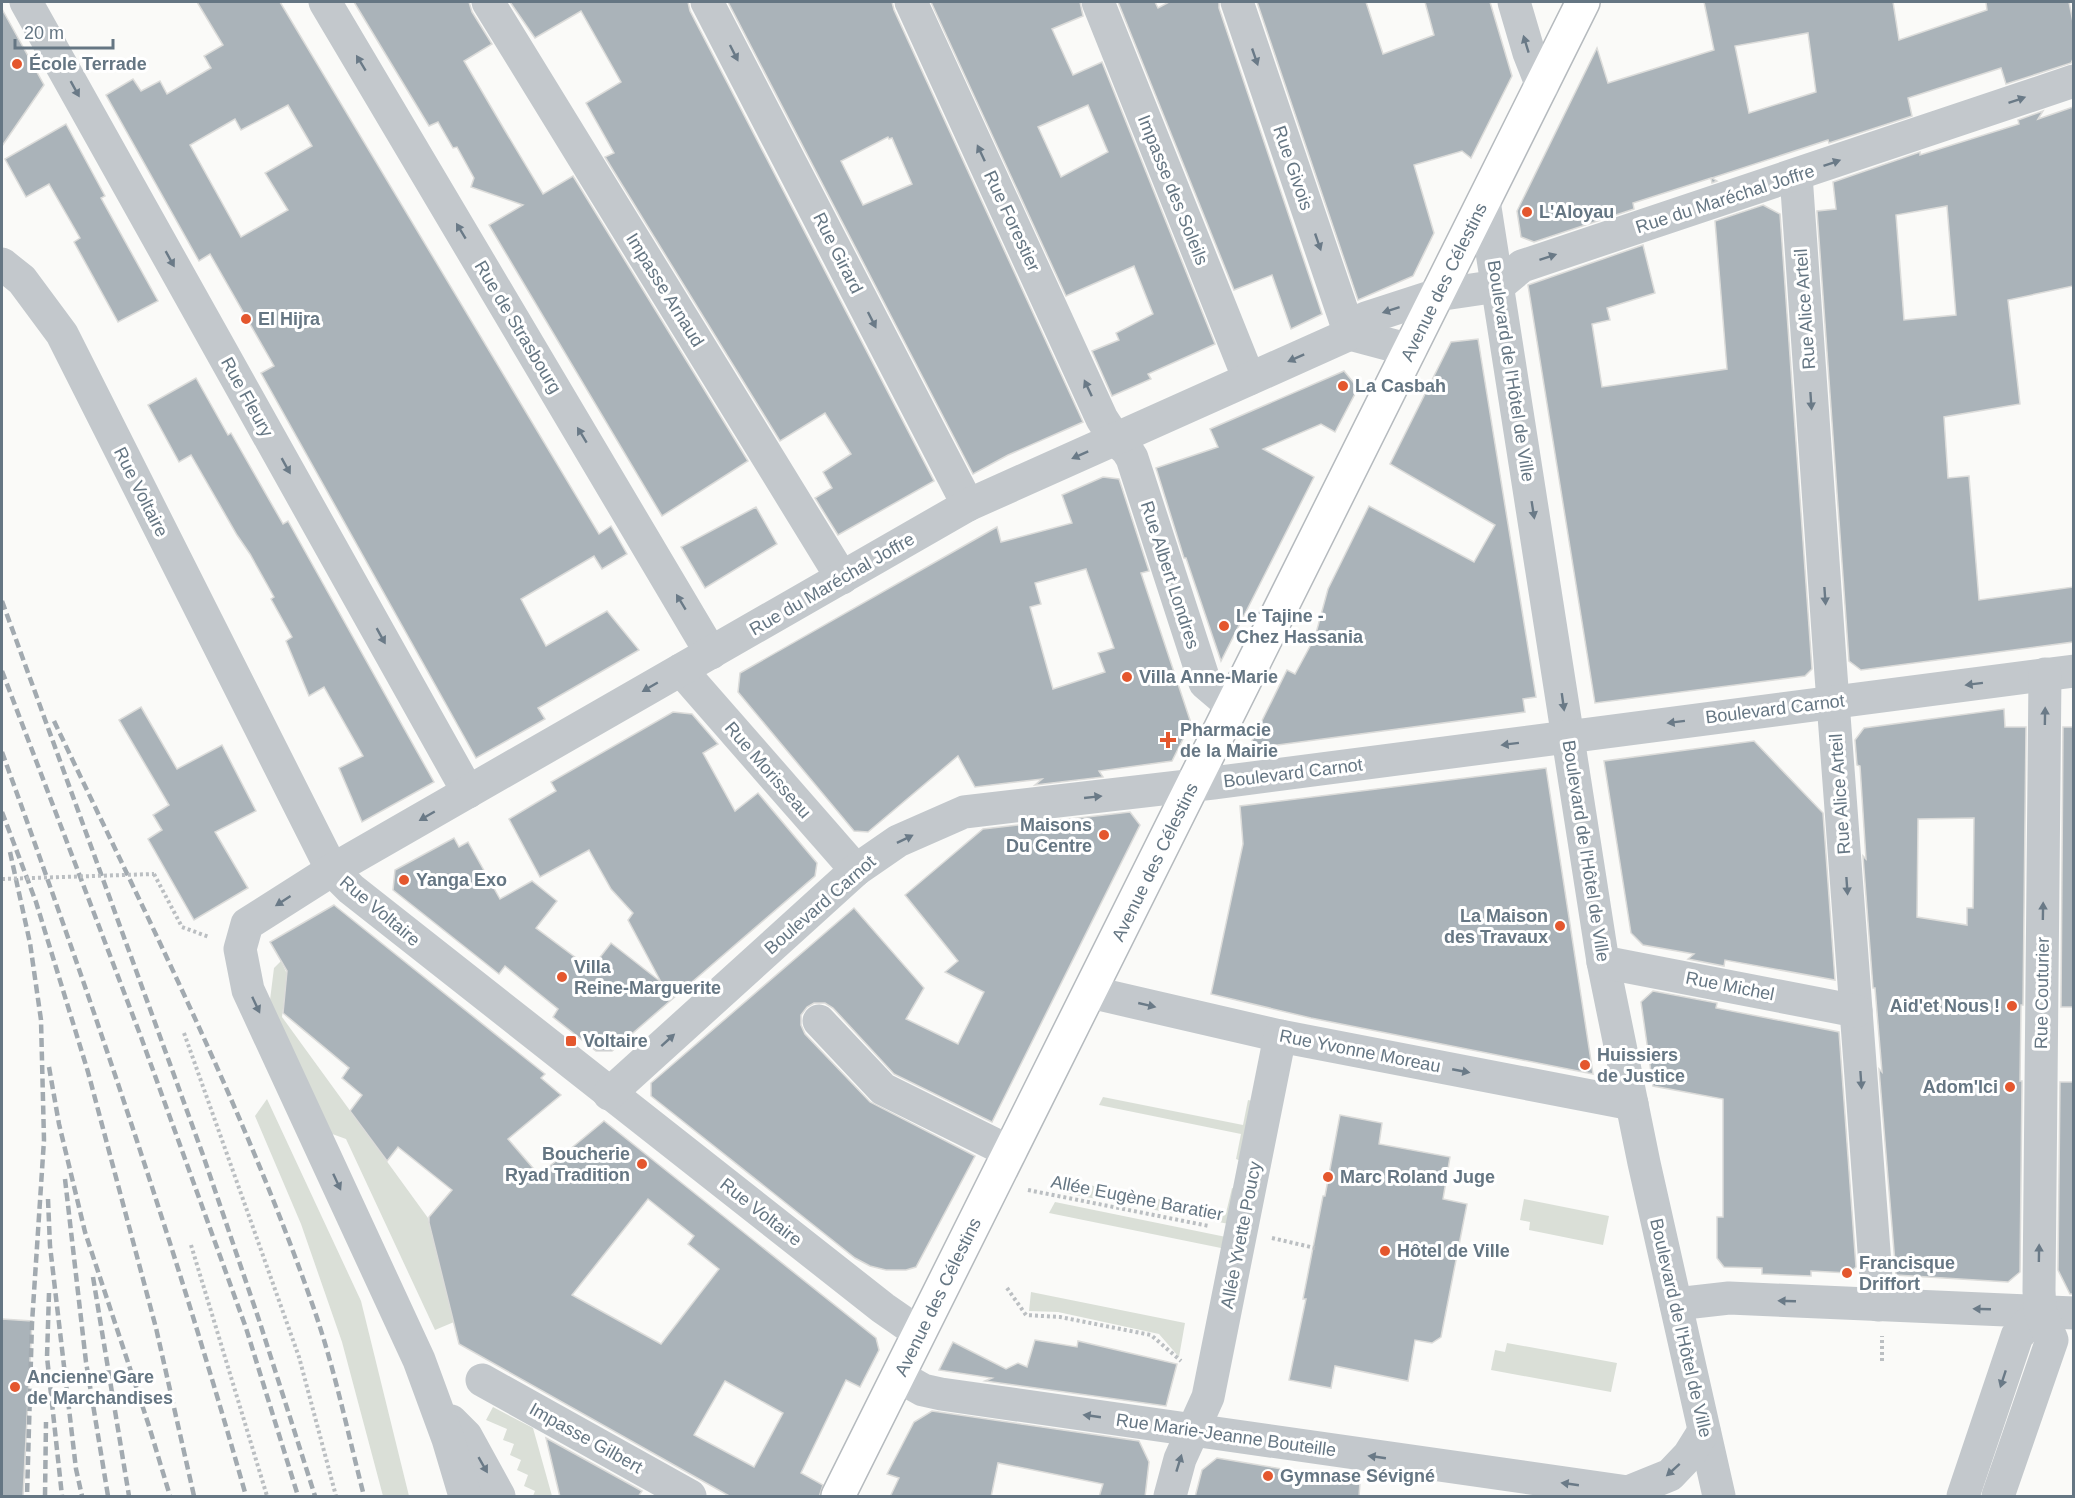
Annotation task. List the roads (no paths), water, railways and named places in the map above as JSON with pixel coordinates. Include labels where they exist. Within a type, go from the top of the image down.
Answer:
[{"type":"main road","name":"Avenue des Célestins","points":[[838,1497],[1583,2]]},
{"type":"street","name":"Rue Fleury","points":[[26,2],[468,792]]},
{"type":"street","name":"Rue de Strasbourg","points":[[325,2],[711,653]]},
{"type":"street","name":"Impasse Arnaud","points":[[488,2],[842,578]]},
{"type":"street","name":"Rue Girard","points":[[707,2],[968,505]]},
{"type":"street","name":"Rue Forestier","points":[[911,2],[1102,419],[1115,439]]},
{"type":"street","name":"Impasse des Soleils","points":[[1098,2],[1249,379]]},
{"type":"street","name":"Rue Givois","points":[[1237,2],[1350,334]]},
{"type":"street","points":[[1514,2],[1529,53],[1542,86]]},
{"type":"street","name":"Rue du Maréchal Joffre","points":[[465,1497],[448,1439],[419,1359],[248,990],[240,949],[247,924],[332,870],[968,505],[1350,334],[1366,318],[1437,295],[1498,286],[1522,266],[2073,81]]},
{"type":"street","name":"Rue Alice Arteil","points":[[1796,175],[1878,1305]]},
{"type":"street","name":"Boulevard de l'Hôtel de Ville","points":[[1484,201],[1603,962],[1719,1497]]},
{"type":"street","name":"Rue Voltaire","points":[[2,264],[22,280],[62,334],[332,870],[351,889],[609,1094],[883,1308],[919,1333]]},
{"type":"street","points":[[1350,334],[1410,350]]},
{"type":"street","name":"Rue Albert Londres","points":[[1115,439],[1127,450],[1132,459],[1204,683],[1232,706]]},
{"type":"street","name":"Rue Morisseau","points":[[681,670],[856,870]]},
{"type":"street","name":"Boulevard Carnot","points":[[609,1094],[856,870],[898,841],[964,812],[1192,786],[2059,673]]},
{"type":"street","name":"Rue Couturier","points":[[2040,1311],[2039,1268],[2059,673]]},
{"type":"street","name":"Rue Michel","points":[[1603,962],[1856,1011]]},
{"type":"street","name":"Rue Yvonne Moreau","points":[[1090,992],[1280,1036],[1632,1104]]},
{"type":"street","points":[[819,1021],[883,1089],[1010,1152]]},
{"type":"street","name":"Allée Yvette Poucy","points":[[1170,1497],[1180,1459],[1208,1397],[1280,1036]]},
{"type":"street","points":[[1676,1304],[1729,1298],[2073,1313]]},
{"type":"street","points":[[1964,1497],[2017,1336],[2040,1311]]},
{"type":"street","points":[[1998,1497],[2052,1340],[2040,1311]]},
{"type":"street","name":"Rue Marie-Jeanne Bouteille","points":[[898,1376],[923,1390],[941,1394],[1628,1492],[1670,1475],[1689,1455],[1704,1431]]},
{"type":"street","name":"Impasse Gilbert","points":[[482,1380],[690,1497]]},
{"type":"street","points":[[436,1404],[466,1436],[499,1497]]},
{"type":"street","points":[[447,1497],[448,1439]]},
{"type":"railway","points":[[2,601],[203,1155],[315,1496]]},
{"type":"railway","points":[[2,671],[141,1037],[246,1328],[298,1496]]},
{"type":"railway","points":[[54,721],[192,1012],[286,1233],[328,1355],[364,1496]]},
{"type":"railway","points":[[2,752],[131,1122],[219,1402],[246,1496]]},
{"type":"railway","points":[[2,812],[36,902],[88,1072],[156,1328],[194,1496]]},
{"type":"railway","points":[[10,852],[30,943],[41,1020],[44,1140],[32,1323],[27,1496]]},
{"type":"railway","points":[[49,1067],[59,1124],[85,1232],[170,1496]]},
{"type":"railway","points":[[65,1179],[86,1362],[108,1496]]},
{"type":"railway","points":[[48,1199],[50,1246],[76,1469],[82,1496]]},
{"type":"railway","points":[[93,1277],[129,1496]]},
{"type":"railway","points":[[49,1293],[47,1357],[62,1496]]},
{"type":"railway","points":[[45,1496],[46,1422]]},
{"type":"place","name":"École Terrade","points":[[17,64]]},
{"type":"place","name":"L'Aloyau","points":[[1527,212]]},
{"type":"place","name":"El Hijra","points":[[246,319]]},
{"type":"place","name":"La Casbah","points":[[1343,386]]},
{"type":"place","name":"Le Tajine - Chez Hassania","points":[[1224,626]]},
{"type":"place","name":"Villa Anne-Marie","points":[[1127,677]]},
{"type":"place","name":"Pharmacie de la Mairie","points":[[1168,740]]},
{"type":"place","name":"Maisons Du Centre","points":[[1104,835]]},
{"type":"place","name":"Yanga Exo","points":[[404,880]]},
{"type":"place","name":"La Maison des Travaux","points":[[1560,926]]},
{"type":"place","name":"Villa Reine-Marguerite","points":[[562,977]]},
{"type":"place","name":"Aid'et Nous !","points":[[2012,1006]]},
{"type":"place","name":"Voltaire","points":[[571,1041]]},
{"type":"place","name":"Huissiers de Justice","points":[[1585,1065]]},
{"type":"place","name":"Adom'Ici","points":[[2010,1087]]},
{"type":"place","name":"Boucherie Ryad Tradition","points":[[642,1164]]},
{"type":"place","name":"Marc Roland Juge","points":[[1328,1177]]},
{"type":"place","name":"Hôtel de Ville","points":[[1385,1251]]},
{"type":"place","name":"Francisque Driffort","points":[[1847,1273]]},
{"type":"place","name":"Ancienne Gare de Marchandises","points":[[15,1387]]},
{"type":"place","name":"Gymnase Sévigné","points":[[1268,1476]]}]
